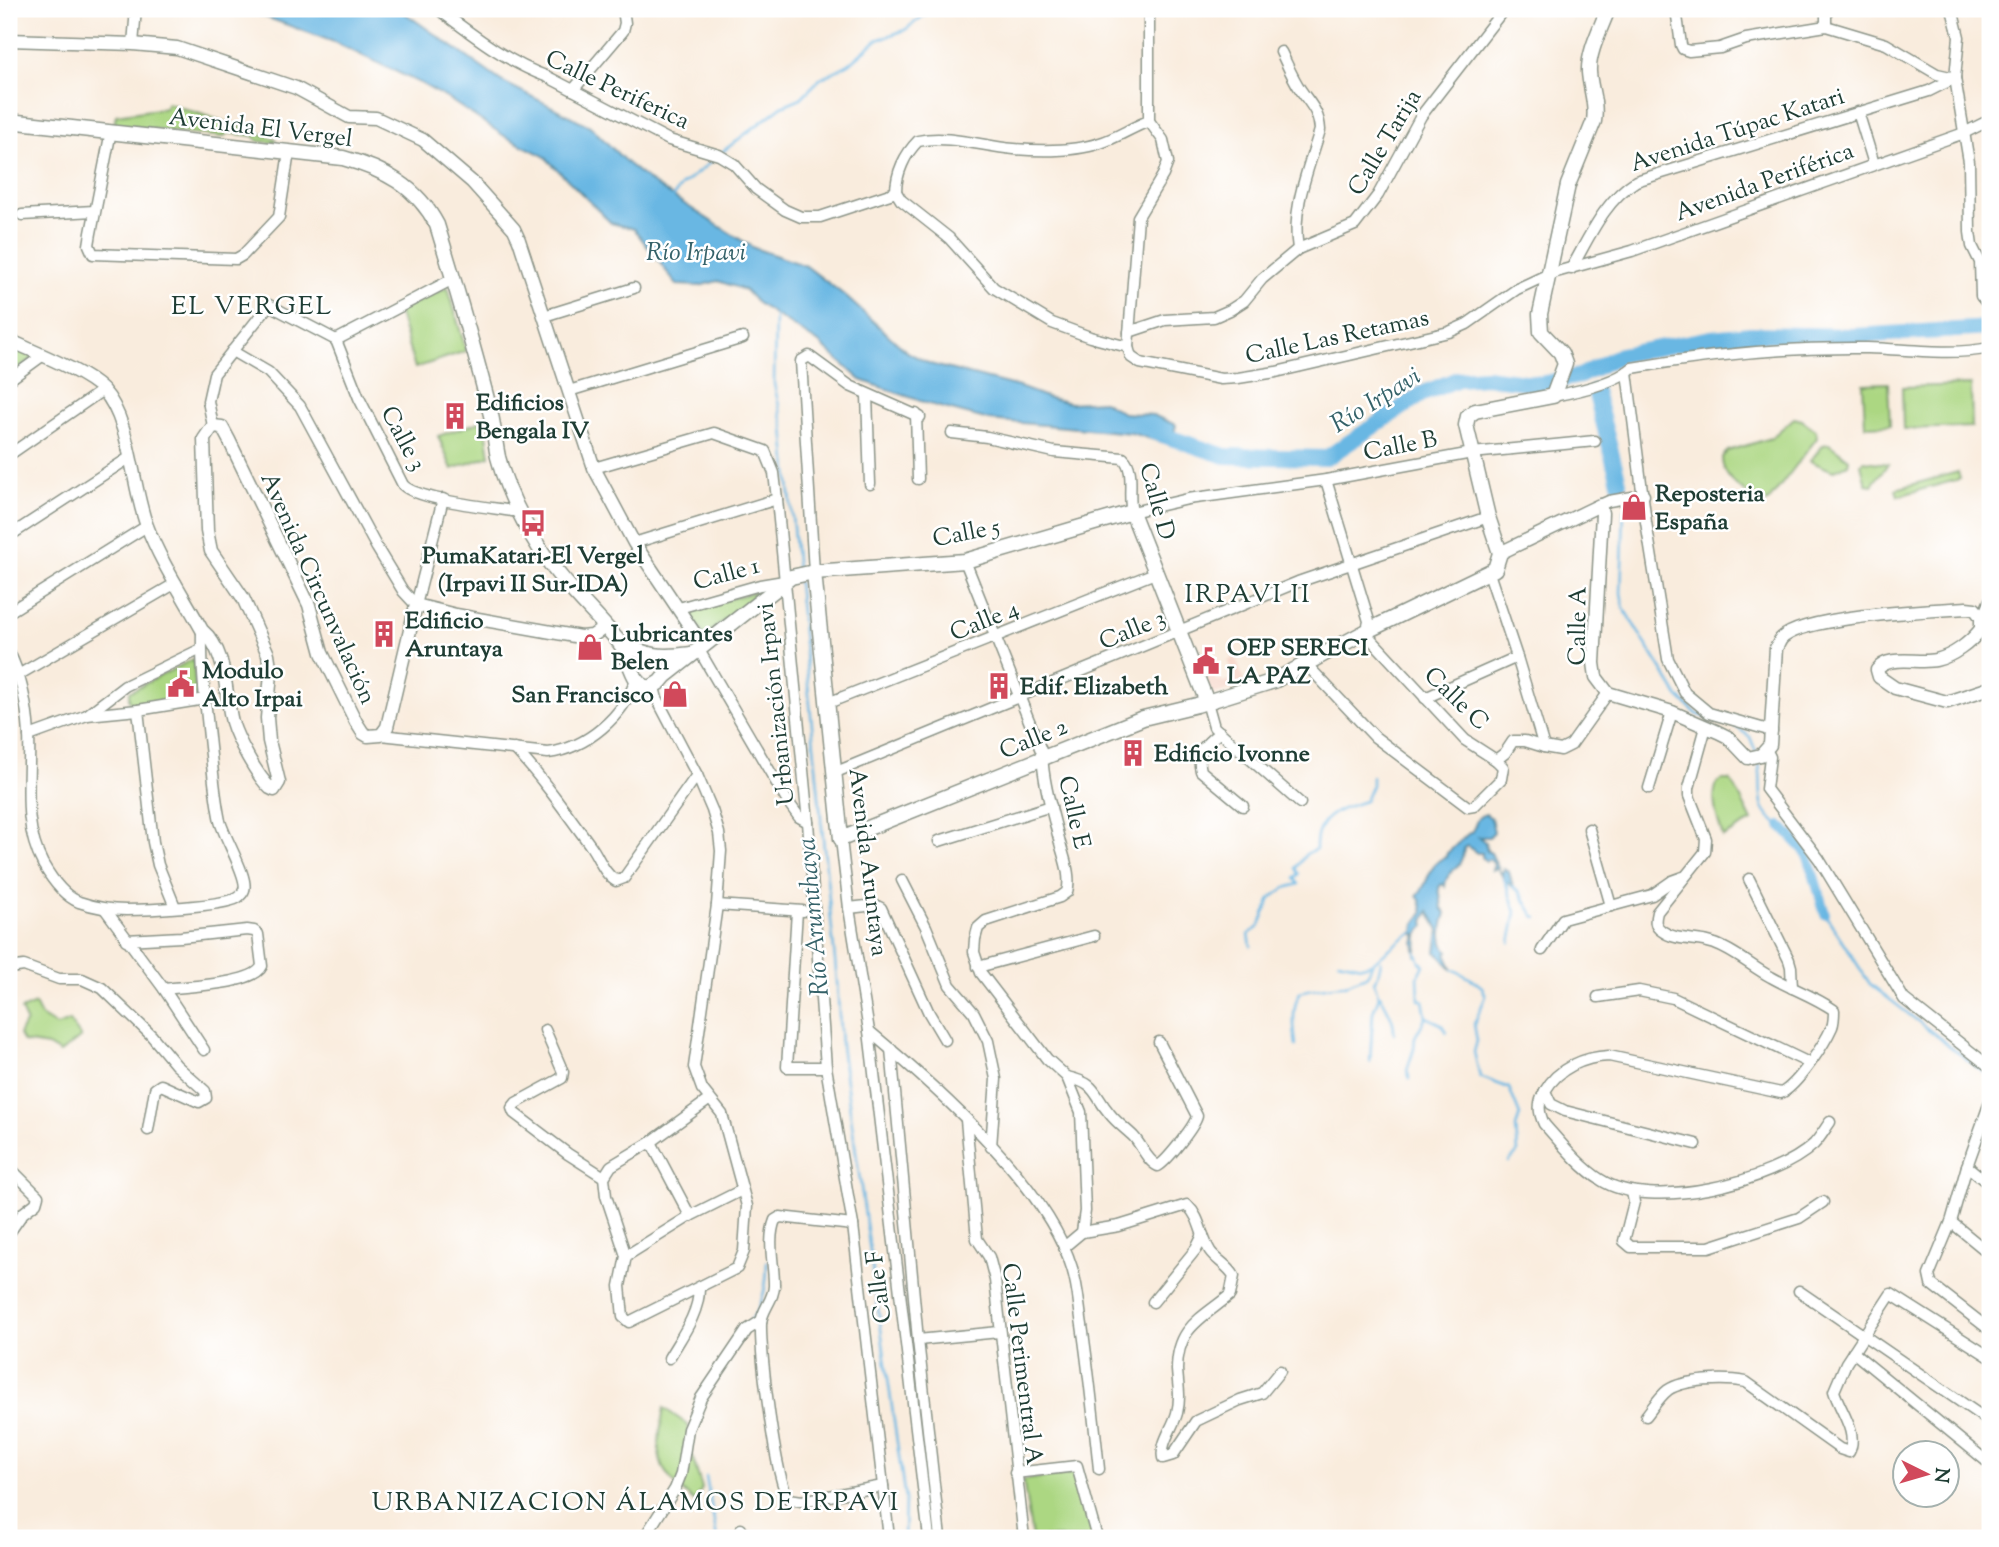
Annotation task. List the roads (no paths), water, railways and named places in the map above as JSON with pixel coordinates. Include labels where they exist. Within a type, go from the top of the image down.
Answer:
[{"type":"main road","points":[[1489,573],[1495,569],[1500,553],[1465,425],[1468,416],[1475,411],[1555,392],[1565,364],[1561,353],[1544,337],[1540,314],[1568,185],[1594,121],[1596,109],[1589,73],[1590,60],[1608,9]]},
{"type":"main road","name":"Avenida El Vergel","points":[[9,121],[343,158],[388,174],[405,185],[431,212],[437,225],[491,416],[498,455],[519,510],[549,563],[620,643]]},
{"type":"main road","name":"Calle 5","points":[[798,576],[964,561],[1132,512]]},
{"type":"main road","name":"Calle D","points":[[1132,512],[1206,702]]},
{"type":"main road","name":"Calle 2","points":[[841,839],[1143,718],[1260,687],[1367,631],[1489,573]]},
{"type":"main road","points":[[620,643],[635,675],[646,687],[659,681],[798,576]]},
{"type":"main road","name":"Avenida Aruntaya","points":[[798,576],[828,703],[841,839]]},
{"type":"main road","points":[[620,643],[653,656],[663,665],[659,681]]},
{"type":"main road","points":[[635,675],[640,659],[698,650]]},
{"type":"street","points":[[133,44],[136,9]]},
{"type":"street","name":"Calle Periferica","points":[[438,9],[485,44],[530,70],[669,140],[719,155],[734,164],[756,189],[785,210],[801,217],[820,217],[896,192]]},
{"type":"street","points":[[573,90],[623,31],[623,9]]},
{"type":"street","name":"Calle Tarija","points":[[1129,331],[1165,320],[1214,317],[1230,310],[1244,301],[1262,279],[1298,248],[1355,225],[1378,195],[1421,116],[1504,9]]},
{"type":"street","points":[[1676,9],[1681,45],[1689,51],[1720,48],[1758,37],[1826,26],[1886,44],[1937,74],[1955,78]]},
{"type":"street","points":[[1826,9],[1826,26]]},
{"type":"street","points":[[1952,9],[1959,37],[1955,78],[1969,162],[1972,246],[1980,262],[1982,296],[1986,302],[1990,302]]},
{"type":"street","points":[[1149,11],[1149,121],[1163,140],[1168,162],[1138,217],[1128,347],[1052,323],[995,288],[949,238],[901,200],[896,192],[896,181],[901,167],[918,141],[938,139],[1014,149],[1054,149],[1103,143],[1133,126],[1149,121]]},
{"type":"street","points":[[9,40],[177,48],[296,88],[349,117],[376,118],[423,140],[472,182],[514,229],[594,468],[634,543],[679,608],[698,650],[786,799],[799,817],[808,822]]},
{"type":"street","points":[[1281,52],[1294,79],[1320,118],[1320,130],[1297,209],[1298,248]]},
{"type":"street","name":"Avenida Túpac Katari","points":[[1571,269],[1612,200],[1636,181],[1929,90],[1955,78]]},
{"type":"street","points":[[1858,111],[1874,164]]},
{"type":"street","name":"Avenida Periférica","points":[[1549,274],[1632,251],[1964,133],[1990,120]]},
{"type":"street","points":[[111,131],[89,245],[93,254],[236,259],[243,256],[279,217],[289,152]]},
{"type":"street","points":[[22,215],[94,211]]},
{"type":"street","name":"Calle Las Retamas","points":[[1128,347],[1131,357],[1140,363],[1196,375],[1238,379],[1449,332],[1467,324],[1517,289],[1549,274]]},
{"type":"street","points":[[9,340],[75,372],[103,390],[115,408],[147,526],[202,630],[212,639],[220,659],[233,724],[267,785],[274,790],[279,782],[279,775],[269,741],[267,718],[271,673],[268,654],[243,598],[211,551],[207,531],[204,439],[213,426],[208,401],[214,374],[269,305],[336,340],[453,279]]},
{"type":"street","points":[[544,316],[634,288]]},
{"type":"street","points":[[569,391],[743,338]]},
{"type":"street","name":"Calle 3","points":[[336,340],[359,398],[403,485],[416,493],[443,499],[519,510]]},
{"type":"street","points":[[1555,392],[1574,392],[1632,368],[1702,356],[1774,349],[1973,351],[1990,348]]},
{"type":"street","points":[[232,351],[268,372],[300,406],[382,556],[403,590],[416,605],[456,615],[580,637],[592,636],[604,628]]},
{"type":"street","points":[[9,380],[42,356]]},
{"type":"street","points":[[798,576],[801,361],[809,356],[867,395],[918,415],[918,479]]},
{"type":"street","points":[[1627,372],[1668,659],[1685,693],[1709,713],[1772,731]]},
{"type":"street","points":[[9,455],[103,390]]},
{"type":"street","points":[[867,395],[870,484]]},
{"type":"street","name":"Avenida Circunvalación","points":[[213,426],[222,427],[309,605],[322,653],[363,733],[374,737],[381,735],[548,753],[566,751],[603,728],[630,696],[635,675]]},
{"type":"street","points":[[594,468],[714,433],[765,452],[774,473],[777,499],[798,576]]},
{"type":"street","name":"Calle D","points":[[952,433],[987,437],[1054,452],[1123,458],[1130,470],[1129,500],[1132,512]]},
{"type":"street","name":"Calle B","points":[[1132,512],[1188,499],[1326,480],[1472,453],[1595,442]]},
{"type":"street","points":[[9,536],[130,458]]},
{"type":"street","name":"Calle C","points":[[1306,664],[1375,737],[1468,807],[1474,806],[1501,779],[1503,767],[1465,740],[1370,638],[1367,631],[1369,621],[1326,480]]},
{"type":"street","points":[[1500,553],[1609,501],[1644,495]]},
{"type":"street","points":[[381,735],[387,727],[443,499]]},
{"type":"street","points":[[634,543],[777,499]]},
{"type":"street","name":"Calle A","points":[[1600,505],[1602,513],[1594,663],[1596,677],[1608,693],[1672,712],[1728,737],[1745,757],[1760,755]]},
{"type":"street","name":"Calle 3","points":[[834,771],[1298,582],[1488,517]]},
{"type":"street","points":[[9,612],[147,526]]},
{"type":"street","name":"Calle E","points":[[964,561],[1042,752],[1051,806],[1069,878],[1067,892],[1060,897],[1000,915],[978,928],[974,952],[978,967]]},
{"type":"street","name":"Calle 4","points":[[828,703],[1156,573]]},
{"type":"street","points":[[1489,573],[1544,747]]},
{"type":"street","name":"Calle 1","points":[[679,608],[798,576]]},
{"type":"street","name":"Urbanización Irpavi","points":[[798,576],[808,822],[825,1067],[853,1226],[889,1538]]},
{"type":"street","points":[[20,674],[176,583]]},
{"type":"street","points":[[1985,611],[1990,600]]},
{"type":"street","points":[[1990,688],[1947,702],[1895,688],[1880,677],[1877,670],[1888,662],[1934,660],[1958,650],[1981,629],[1981,617],[1975,609],[1839,620],[1792,632],[1782,638],[1776,648],[1772,731],[1760,755],[1770,757],[1766,789],[1819,859],[1904,999],[1990,1067]]},
{"type":"street","points":[[9,652],[20,674],[26,701],[29,736],[27,790],[36,848],[53,880],[77,901],[105,909],[126,911],[220,903],[238,898],[243,892],[245,877],[220,821],[205,699],[202,630]]},
{"type":"street","points":[[87,715],[125,686],[201,649]]},
{"type":"street","points":[[1425,698],[1517,657]]},
{"type":"street","points":[[659,681],[657,699],[697,775],[719,834],[721,851],[717,905],[694,1067],[702,1089],[710,1099],[722,1114],[729,1130],[747,1206],[744,1251],[737,1268],[629,1322],[623,1317],[620,1286],[626,1256],[606,1196],[604,1177],[611,1166],[651,1142],[710,1099]]},
{"type":"street","points":[[125,686],[133,710],[158,865],[175,907]]},
{"type":"street","points":[[1496,760],[1514,741],[1525,741],[1560,750],[1571,745],[1608,693]]},
{"type":"street","points":[[29,736],[87,715],[205,699]]},
{"type":"street","name":"Calle D","points":[[1206,702],[1214,727],[1300,803]]},
{"type":"street","points":[[1649,788],[1672,712]]},
{"type":"street","points":[[1706,727],[1689,788],[1689,796],[1706,839],[1705,852],[1657,912],[1657,928],[1674,936],[1705,941],[1725,948],[1792,988],[1822,1001],[1834,1010],[1833,1024],[1809,1063],[1790,1087],[1781,1093],[1621,1057],[1595,1056],[1560,1072],[1545,1091],[1539,1105],[1539,1114],[1544,1124],[1602,1181],[1632,1192],[1696,1192],[1720,1188],[1795,1158],[1815,1143],[1830,1122]]},
{"type":"street","points":[[1220,732],[1206,743],[1200,752],[1201,771],[1242,806]]},
{"type":"street","points":[[515,749],[542,778],[598,856],[606,873],[616,881],[624,878],[697,775]]},
{"type":"street","points":[[939,841],[1051,806]]},
{"type":"street","points":[[1589,829],[1611,906]]},
{"type":"street","name":"Avenida Aruntaya","points":[[841,839],[869,1031]]},
{"type":"street","points":[[1542,950],[1563,919],[1652,895],[1672,881],[1686,876]]},
{"type":"street","points":[[1749,879],[1789,960],[1792,988]]},
{"type":"street","points":[[902,880],[950,985],[974,1013],[988,1041],[996,1079],[992,1147]]},
{"type":"street","points":[[717,905],[813,911]]},
{"type":"street","points":[[849,908],[875,905],[881,908],[929,1013],[945,1040]]},
{"type":"street","points":[[105,909],[164,989],[204,1050]]},
{"type":"street","points":[[797,911],[787,1067],[825,1067]]},
{"type":"street","points":[[126,940],[247,930],[258,934],[261,970],[239,980],[164,989]]},
{"type":"street","points":[[1082,1233],[1085,1210],[1081,1112],[1067,1077],[1047,1059],[991,989],[978,967],[1094,936]]},
{"type":"street","points":[[9,968],[24,966],[60,979],[82,979],[102,988],[152,1035],[176,1065],[205,1091],[206,1098],[199,1102],[160,1085],[155,1089],[148,1130]]},
{"type":"street","points":[[1598,997],[1639,991],[1673,998],[1809,1063]]},
{"type":"street","points":[[545,1030],[564,1072],[562,1078],[516,1103],[512,1108],[514,1113],[568,1154],[604,1177]]},
{"type":"street","points":[[869,1031],[992,1147],[1038,1199],[1064,1247],[1072,1269],[1079,1307],[1099,1469]]},
{"type":"street","name":"Calle F","points":[[869,1031],[929,1538]]},
{"type":"street","points":[[1067,1077],[1083,1081],[1095,1090],[1109,1113],[1134,1138],[1153,1164],[1158,1166],[1164,1163],[1195,1124],[1197,1116],[1159,1042]]},
{"type":"street","points":[[891,1049],[918,1340],[940,1538]]},
{"type":"street","points":[[1545,1091],[1551,1104],[1565,1111],[1696,1144]]},
{"type":"street","points":[[1990,1102],[1951,1222],[1929,1275],[1931,1284],[1990,1330]]},
{"type":"street","name":"Calle Perimentral A","points":[[965,1120],[977,1239],[989,1257],[995,1280],[1024,1538]]},
{"type":"street","points":[[651,1142],[690,1216]]},
{"type":"street","points":[[9,1167],[37,1196],[36,1203],[23,1213],[9,1233]]},
{"type":"street","points":[[1968,1167],[1990,1185]]},
{"type":"street","points":[[626,1256],[690,1216],[742,1190]]},
{"type":"street","points":[[1632,1192],[1634,1202],[1624,1241],[1631,1247],[1709,1247],[1798,1218],[1824,1202]]},
{"type":"street","points":[[1064,1247],[1082,1233],[1119,1226],[1187,1205],[1196,1213],[1211,1253],[1228,1265],[1234,1276],[1230,1295],[1192,1323],[1183,1336],[1177,1369],[1180,1397],[1176,1416],[1161,1450],[1163,1458],[1173,1455],[1183,1436],[1196,1421],[1240,1400],[1262,1393],[1280,1371]]},
{"type":"street","points":[[853,1226],[780,1217],[775,1220],[772,1247],[773,1293],[761,1321],[769,1405],[786,1496],[794,1501],[803,1501],[883,1486]]},
{"type":"street","points":[[1951,1222],[1990,1254]]},
{"type":"street","points":[[1153,1302],[1196,1249],[1203,1235]]},
{"type":"street","points":[[668,1358],[689,1323],[697,1305],[699,1289]]},
{"type":"street","points":[[1799,1292],[1990,1422]]},
{"type":"street","points":[[1646,1416],[1667,1391],[1682,1383],[1739,1380],[1753,1386],[1840,1449],[1850,1452],[1852,1435],[1834,1391],[1853,1352],[1891,1294],[1990,1357]]},
{"type":"street","points":[[644,1538],[681,1475],[688,1429],[701,1398],[747,1330],[761,1321]]},
{"type":"street","points":[[918,1340],[999,1332]]},
{"type":"street","points":[[1853,1352],[1990,1464]]},
{"type":"street","points":[[1016,1473],[1077,1466],[1097,1538]]},
{"type":"water","name":"Río Irpavi","points":[[220,9],[399,9],[501,81],[590,126],[627,163],[652,183],[711,221],[754,248],[806,266],[844,295],[907,352],[930,364],[1019,387],[1046,397],[1070,403],[1103,401],[1123,413],[1153,415],[1176,425],[1171,445],[1131,433],[989,420],[929,404],[861,380],[819,343],[757,303],[745,290],[718,281],[699,286],[677,285],[634,229],[611,223],[544,156],[506,137],[450,100],[334,42],[252,12]]},
{"type":"water","points":[[1486,814],[1491,818],[1494,832],[1489,837],[1479,837],[1485,842],[1487,851],[1491,853],[1499,870],[1492,870],[1494,864],[1489,859],[1486,861],[1482,853],[1477,853],[1467,846],[1460,862],[1448,876],[1445,886],[1442,884],[1439,887],[1442,908],[1446,913],[1442,938],[1453,970],[1436,952],[1439,930],[1429,911],[1424,921],[1425,926],[1418,937],[1416,954],[1414,942],[1417,934],[1411,934],[1423,912],[1417,896],[1434,865],[1472,832],[1480,817]]},
{"type":"water","points":[[1504,869],[1509,872],[1513,887],[1505,881],[1500,872]]},
{"type":"waterway","points":[[722,152],[782,106],[801,98],[820,79],[849,64],[877,40],[905,30],[927,13],[928,9]]},
{"type":"waterway","points":[[1969,15],[1977,9]]},
{"type":"waterway","points":[[673,197],[681,186],[717,157]]},
{"type":"waterway","name":"Río Arumthaya","points":[[775,315],[774,384],[784,427],[797,572]]},
{"type":"waterway","name":"Río Irpavi","points":[[1153,432],[1225,456],[1326,458],[1422,394],[1458,379],[1486,377],[1540,384],[1580,376],[1620,355],[1711,338],[1751,334],[1854,336],[1990,328]]},
{"type":"waterway","points":[[1595,391],[1619,482]]},
{"type":"waterway","points":[[1624,509],[1621,593],[1624,609],[1678,696],[1697,714],[1715,720]]},
{"type":"waterway","name":"Río Arumthaya","points":[[798,582],[841,1046],[905,1499],[904,1538]]},
{"type":"waterway","points":[[1735,726],[1750,737],[1756,752]]},
{"type":"waterway","points":[[1758,759],[1762,805],[1772,820],[1781,826]]},
{"type":"waterway","points":[[1251,946],[1249,934],[1259,927],[1271,898],[1285,888],[1299,884],[1295,879],[1299,874],[1296,868],[1306,854],[1316,849],[1319,829],[1324,822],[1337,812],[1365,801],[1372,785],[1372,777]]},
{"type":"waterway","points":[[1781,826],[1809,859],[1825,914]]},
{"type":"waterway","points":[[1504,878],[1516,912],[1510,943]]},
{"type":"waterway","points":[[1512,886],[1519,891],[1537,917]]},
{"type":"waterway","points":[[1825,914],[1870,984],[1987,1075]]},
{"type":"waterway","points":[[1296,1046],[1294,1012],[1300,992],[1346,985],[1365,976],[1372,964],[1412,933]]},
{"type":"waterway","points":[[1410,1079],[1407,1070],[1415,1037],[1426,1017],[1423,1000],[1419,1000],[1418,977],[1424,965],[1416,952]]},
{"type":"waterway","points":[[1338,961],[1362,966],[1372,963]]},
{"type":"waterway","points":[[1370,1062],[1373,1012],[1379,997],[1374,981],[1381,961]]},
{"type":"waterway","points":[[1453,969],[1482,987],[1486,996],[1474,1024],[1477,1041],[1474,1052],[1480,1077],[1509,1088],[1520,1115],[1516,1127],[1518,1152],[1509,1162]]},
{"type":"waterway","points":[[1380,995],[1392,1018],[1394,1033]]},
{"type":"waterway","points":[[1426,1017],[1441,1024],[1446,1032]]},
{"type":"waterway","points":[[749,1323],[764,1294],[767,1261]]},
{"type":"waterway","points":[[706,1477],[717,1538]]},
{"type":"place","name":"Edificios Bengala IV","points":[[455,416]]},
{"type":"place","name":"Reposteria España","points":[[1634,507]]},
{"type":"place","name":"PumaKatari-El Vergel (Irpavi II Sur-IDA)","points":[[533,523]]},
{"type":"place","name":"Edificio Aruntaya","points":[[384,634]]},
{"type":"place","name":"Lubricantes Belen","points":[[590,647]]},
{"type":"place","name":"OEP SERECI LA PAZ","points":[[1206,661]]},
{"type":"place","name":"Modulo Alto Irpai","points":[[181,684]]},
{"type":"place","name":"Edif. Elizabeth","points":[[999,686]]},
{"type":"place","name":"San Francisco","points":[[675,694]]},
{"type":"place","name":"Edificio Ivonne","points":[[1133,753]]},
{"type":"district","name":"EL VERGEL","points":[[252,305]]},
{"type":"district","name":"IRPAVI II","points":[[1248,593]]},
{"type":"district","name":"URBANIZACION ÁLAMOS DE IRPAVI","points":[[636,1501]]}]
